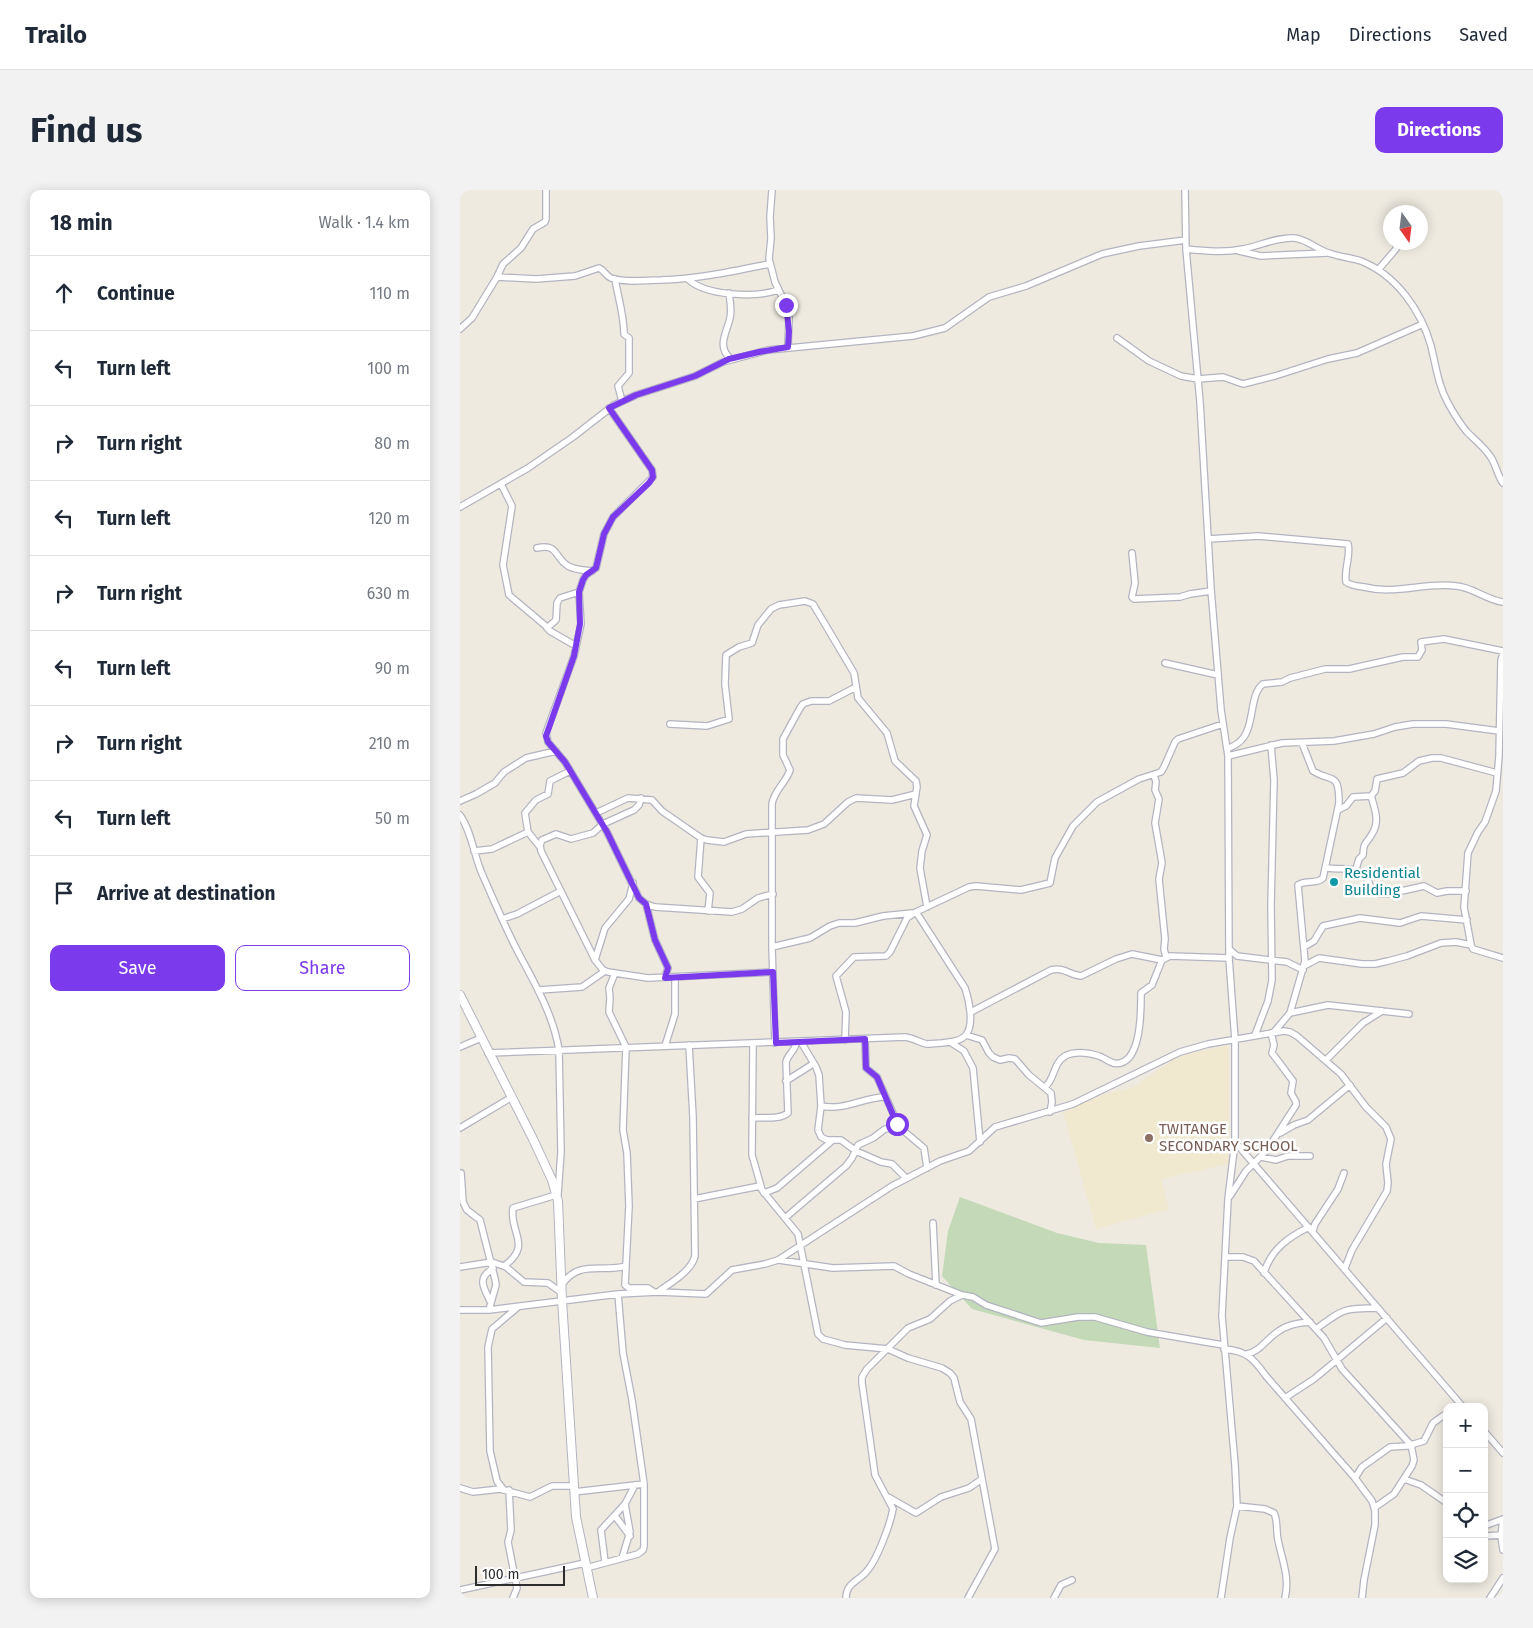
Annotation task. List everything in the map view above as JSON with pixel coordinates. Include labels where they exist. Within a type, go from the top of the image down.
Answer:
[{"type":"street","points":[[460,329],[472,318],[503,264],[521,248],[533,228],[546,221],[546,190]]},
{"type":"street","points":[[772,190],[769,264],[778,290],[786,305],[789,318],[788,347]]},
{"type":"street","points":[[1185,190],[1186,248],[1198,379],[1211,591],[1223,724],[1228,756],[1229,958],[1235,1040],[1235,1142],[1228,1199],[1222,1316],[1237,1506],[1221,1598]]},
{"type":"street","points":[[1186,248],[1224,252],[1271,241],[1296,238],[1307,241],[1327,253]]},
{"type":"street","points":[[460,507],[544,457],[609,408],[622,401],[695,376],[731,359],[788,347],[930,333],[954,323],[989,298],[1026,286],[1102,254],[1138,246],[1186,240]]},
{"type":"street","points":[[1236,250],[1261,256],[1327,253],[1360,261],[1390,278],[1410,302],[1423,324],[1432,349],[1436,376],[1448,403],[1466,430],[1490,456],[1503,483]]},
{"type":"street","points":[[1378,270],[1394,250]]},
{"type":"street","points":[[497,277],[536,279],[565,277],[583,275],[599,268],[609,277],[616,278],[644,281],[688,279],[769,264]]},
{"type":"street","points":[[616,278],[619,302],[624,319],[624,334],[629,338],[628,373],[618,386],[622,401]]},
{"type":"street","points":[[688,279],[696,285],[729,293],[766,293],[778,290]]},
{"type":"street","points":[[729,293],[730,317],[722,346],[724,352],[731,359]]},
{"type":"street","points":[[1117,338],[1139,354],[1166,370],[1181,376],[1198,379],[1217,376],[1243,384],[1328,359],[1357,353],[1423,324]]},
{"type":"street","points":[[609,408],[652,470],[653,477],[613,517],[604,534],[596,566],[584,577],[579,592],[581,618],[576,646],[546,733],[547,739],[570,771],[603,824],[639,898],[646,904],[655,907],[736,912],[758,898],[772,894]]},
{"type":"street","points":[[501,484],[512,506],[503,565],[509,594],[550,631],[576,646]]},
{"type":"street","points":[[1208,539],[1258,536],[1348,544],[1345,577],[1346,582],[1351,586],[1380,591],[1402,590],[1430,585],[1454,585],[1472,590],[1495,601],[1503,602]]},
{"type":"street","points":[[537,548],[544,546],[552,548],[570,567],[592,571]]},
{"type":"street","points":[[1132,553],[1135,579],[1132,594],[1134,599],[1180,597],[1211,591]]},
{"type":"street","points":[[547,627],[556,620],[557,603],[560,598],[579,592]]},
{"type":"street","points":[[670,724],[707,726],[729,719],[725,684],[726,655],[739,647],[752,643],[758,625],[771,609],[783,604],[805,601],[816,606],[854,673],[859,701],[887,733],[895,761],[916,781],[915,808],[927,836],[920,865],[926,907]]},
{"type":"street","points":[[1227,749],[1243,738],[1251,719],[1257,692],[1263,684],[1282,682],[1290,678],[1325,669],[1349,669],[1403,657],[1418,657],[1422,650],[1421,642],[1427,641],[1444,639],[1503,652],[1501,660],[1499,756],[1496,791],[1485,822],[1469,849],[1464,908],[1470,945]]},
{"type":"street","points":[[1166,663],[1197,672],[1218,675]]},
{"type":"street","points":[[776,1043],[772,947],[773,797],[787,778],[790,770],[784,755],[783,739],[797,711],[806,702],[816,700],[829,701],[856,687]]},
{"type":"street","points":[[1228,756],[1271,745],[1334,741],[1374,734],[1406,725],[1427,723],[1499,731]]},
{"type":"street","points":[[845,1040],[846,1012],[836,980],[837,974],[852,959],[857,956],[886,956],[890,952],[905,920],[915,912],[972,886],[1021,890],[1048,884],[1051,882],[1055,858],[1060,848],[1073,826],[1089,809],[1134,781],[1163,770],[1176,740],[1223,724]]},
{"type":"street","points":[[1272,1032],[1290,1013],[1303,968],[1304,947],[1298,885],[1303,882],[1321,881],[1326,868],[1338,810],[1339,792],[1336,782],[1333,778],[1313,771],[1302,743]]},
{"type":"street","points":[[1255,1035],[1271,990],[1274,780],[1271,745]]},
{"type":"street","points":[[460,801],[495,782],[504,772],[526,758],[556,752]]},
{"type":"street","points":[[1338,810],[1346,806],[1354,797],[1371,796],[1375,791],[1377,779],[1403,773],[1419,761],[1441,758],[1497,773]]},
{"type":"street","points":[[570,771],[550,781],[548,794],[536,800],[525,813],[528,832],[540,847],[595,960],[605,971],[643,978],[773,972]]},
{"type":"street","points":[[1045,1087],[1050,1082],[1052,1072],[1064,1056],[1080,1053],[1099,1056],[1112,1062],[1120,1063],[1127,1059],[1133,1051],[1139,1033],[1141,993],[1152,985],[1164,959],[1165,939],[1159,879],[1162,863],[1155,823],[1158,799],[1154,775]]},
{"type":"street","points":[[596,813],[626,799],[641,798],[652,800],[662,811],[701,838],[724,842],[746,834],[813,828],[830,819],[848,802],[856,798],[892,800],[916,794]]},
{"type":"street","points":[[1356,870],[1359,859],[1364,856],[1365,843],[1371,836],[1377,821],[1371,796]]},
{"type":"street","points":[[540,847],[542,840],[556,834],[573,839],[595,832],[603,824],[634,810],[639,805],[641,798]]},
{"type":"street","points":[[460,815],[482,874],[502,919],[539,990],[555,1030],[560,1050],[560,1152],[557,1198],[562,1293],[576,1517],[593,1598]]},
{"type":"street","points":[[474,851],[492,849],[528,832]]},
{"type":"street","points":[[701,838],[698,877],[709,890],[708,911]]},
{"type":"street","points":[[1326,868],[1356,870],[1364,874],[1372,890],[1379,894],[1388,894],[1421,886],[1427,887],[1436,893],[1446,891],[1466,892]]},
{"type":"street","points":[[595,960],[605,928],[629,899],[632,884]]},
{"type":"street","points":[[502,919],[517,914],[561,891]]},
{"type":"street","points":[[646,904],[655,940],[668,968],[665,978]]},
{"type":"street","points":[[772,947],[810,938],[839,923],[855,923],[889,915],[915,912]]},
{"type":"street","points":[[488,1053],[626,1046],[753,1044],[905,1037],[926,1044],[961,1039],[966,1035],[971,1012],[965,988],[915,912]]},
{"type":"street","points":[[1304,947],[1314,941],[1323,926],[1360,918],[1397,923],[1421,916],[1467,920]]},
{"type":"street","points":[[1303,968],[1319,958],[1362,964],[1388,962],[1440,943],[1456,942],[1470,945],[1473,949],[1503,958]]},
{"type":"street","points":[[1229,949],[1237,956],[1290,963],[1303,968]]},
{"type":"street","points":[[971,1012],[1051,970],[1061,968],[1081,976],[1116,958],[1132,954],[1164,959],[1174,955],[1229,958]]},
{"type":"street","points":[[539,990],[582,987],[605,971]]},
{"type":"street","points":[[615,973],[609,988],[609,1012],[626,1046],[622,1130],[627,1153],[629,1190],[626,1287],[646,1287],[656,1292]]},
{"type":"street","points":[[665,1046],[675,1014],[675,977]]},
{"type":"street","points":[[460,995],[488,1053],[534,1139],[552,1180],[557,1198]]},
{"type":"street","points":[[1290,1013],[1328,1005],[1409,1014]]},
{"type":"street","points":[[1326,1060],[1363,1023],[1382,1011]]},
{"type":"street","points":[[1228,1199],[1240,1178],[1255,1164],[1278,1134],[1296,1103],[1291,1095],[1293,1081],[1272,1052],[1274,1045],[1272,1032]]},
{"type":"street","points":[[460,1310],[489,1310],[520,1306],[562,1293],[618,1294],[656,1292],[705,1294],[733,1270],[778,1260],[867,1201],[906,1178],[940,1161],[969,1151],[995,1127],[1050,1112],[1099,1092],[1180,1052],[1208,1044],[1272,1032],[1290,1032],[1326,1060],[1386,1126],[1391,1139],[1386,1164],[1388,1183],[1386,1191],[1356,1244],[1345,1268]]},
{"type":"street","points":[[966,1035],[982,1040],[992,1057],[1000,1060],[1012,1058],[1019,1062],[1029,1075],[1051,1093],[1050,1112]]},
{"type":"street","points":[[460,1047],[481,1038]]},
{"type":"street","points":[[865,1039],[866,1068],[875,1074],[899,1127],[924,1148],[927,1168]]},
{"type":"street","points":[[799,1042],[819,1075],[821,1106],[818,1130],[823,1139],[843,1141],[856,1151],[881,1162],[892,1164],[906,1178]]},
{"type":"street","points":[[752,1118],[779,1117],[787,1114],[789,1110],[785,1066],[787,1057],[799,1042]]},
{"type":"street","points":[[950,1042],[964,1051],[973,1068],[980,1142]]},
{"type":"street","points":[[753,1044],[752,1155],[760,1186],[764,1193],[798,1234],[815,1324],[820,1337],[845,1345],[888,1349],[908,1358],[942,1368],[954,1378],[960,1402],[972,1419],[995,1549],[968,1598]]},
{"type":"street","points":[[656,1292],[688,1268],[694,1260],[693,1117],[689,1045]]},
{"type":"street","points":[[786,1081],[813,1064]]},
{"type":"street","points":[[1278,1134],[1308,1120],[1350,1086]]},
{"type":"street","points":[[460,1128],[512,1097]]},
{"type":"street","points":[[821,1106],[835,1108],[858,1104],[872,1098],[886,1098]]},
{"type":"street","points":[[785,1218],[846,1166],[860,1144],[874,1138],[883,1130],[899,1127]]},
{"type":"street","points":[[764,1193],[777,1188],[833,1140]]},
{"type":"street","points":[[1235,1142],[1345,1268],[1458,1403]]},
{"type":"street","points":[[1261,1157],[1276,1160],[1288,1156],[1310,1156]]},
{"type":"street","points":[[461,1173],[465,1207],[480,1220],[492,1265],[496,1285],[489,1310]]},
{"type":"street","points":[[1264,1273],[1266,1266],[1286,1240],[1311,1229],[1315,1224],[1338,1189],[1344,1173]]},
{"type":"street","points":[[694,1199],[760,1186]]},
{"type":"street","points":[[504,1266],[515,1257],[518,1248],[513,1208],[557,1198]]},
{"type":"street","points":[[933,1223],[936,1285]]},
{"type":"street","points":[[1226,1257],[1248,1258],[1254,1261],[1329,1344],[1336,1361],[1365,1396],[1411,1445],[1413,1463],[1404,1479],[1394,1494],[1374,1508]]},
{"type":"street","points":[[778,1260],[833,1268],[894,1266],[936,1285],[972,1297],[986,1305],[1036,1322],[1047,1323],[1078,1317],[1095,1317],[1147,1332],[1224,1347],[1247,1354],[1355,1478],[1372,1501],[1375,1525],[1362,1598]]},
{"type":"street","points":[[490,1301],[482,1279],[492,1265]]},
{"type":"street","points":[[460,1267],[504,1266],[524,1282],[548,1283],[562,1293]]},
{"type":"street","points":[[562,1293],[573,1272],[591,1268],[626,1266]]},
{"type":"street","points":[[460,1590],[605,1562],[638,1554],[643,1550],[644,1484],[623,1353],[618,1294]]},
{"type":"street","points":[[846,1598],[847,1590],[856,1579],[868,1570],[879,1548],[893,1509],[875,1475],[862,1377],[867,1369],[910,1327],[930,1319],[950,1301],[962,1295]]},
{"type":"street","points":[[513,1598],[517,1588],[508,1542],[511,1530],[506,1490],[497,1481],[490,1451],[488,1347],[492,1329],[520,1306]]},
{"type":"street","points":[[1316,1330],[1339,1312],[1346,1309],[1378,1308]]},
{"type":"street","points":[[1285,1398],[1314,1379],[1387,1318]]},
{"type":"street","points":[[1247,1354],[1259,1348],[1283,1328],[1295,1323],[1310,1322]]},
{"type":"street","points":[[1355,1478],[1362,1467],[1386,1448],[1411,1445],[1426,1439],[1433,1423],[1443,1416]]},
{"type":"street","points":[[1488,1436],[1503,1453]]},
{"type":"street","points":[[886,1496],[916,1513],[941,1497],[969,1488],[982,1479]]},
{"type":"street","points":[[1404,1479],[1421,1485],[1443,1500]]},
{"type":"street","points":[[460,1488],[473,1492],[506,1490],[530,1497],[552,1486],[574,1489],[644,1484]]},
{"type":"street","points":[[605,1562],[601,1530],[625,1504],[635,1485]]},
{"type":"street","points":[[622,1558],[630,1536],[625,1504]]},
{"type":"street","points":[[1237,1506],[1265,1509],[1274,1513],[1280,1551],[1287,1577],[1286,1598]]},
{"type":"street","points":[[615,1516],[630,1536]]},
{"type":"street","points":[[1488,1525],[1503,1519],[1503,1550]]},
{"type":"street","points":[[1488,1536],[1502,1535]]},
{"type":"street","points":[[1490,1598],[1503,1578]]},
{"type":"street","points":[[1054,1598],[1062,1585],[1072,1580]]},
{"type":"shaded area","name":"TWITANGE SECONDARY SCHOOL","points":[[1228,1045],[1229,1164],[1161,1179],[1169,1209],[1096,1229],[1063,1112],[1104,1094],[1132,1088],[1179,1056]]},
{"type":"green space","points":[[960,1197],[1057,1233],[1099,1243],[1146,1245],[1160,1348],[1084,1340],[972,1309],[942,1276],[948,1231]]},
{"type":"place","name":"Residential Building","points":[[1334,882]]},
{"type":"place","name":"TWITANGE SECONDARY SCHOOL","points":[[1149,1138]]},
{"type":"route","points":[[786,305],[789,318],[788,347],[729,359],[695,376],[636,395],[609,408],[654,474],[652,480],[613,517],[604,534],[596,568],[589,572],[583,580],[579,592],[581,618],[574,656],[546,736],[548,742],[565,762],[607,832],[639,898],[646,904],[655,940],[668,968],[665,978],[773,972],[776,1043],[865,1039],[866,1068],[877,1077],[897,1124]]}]
